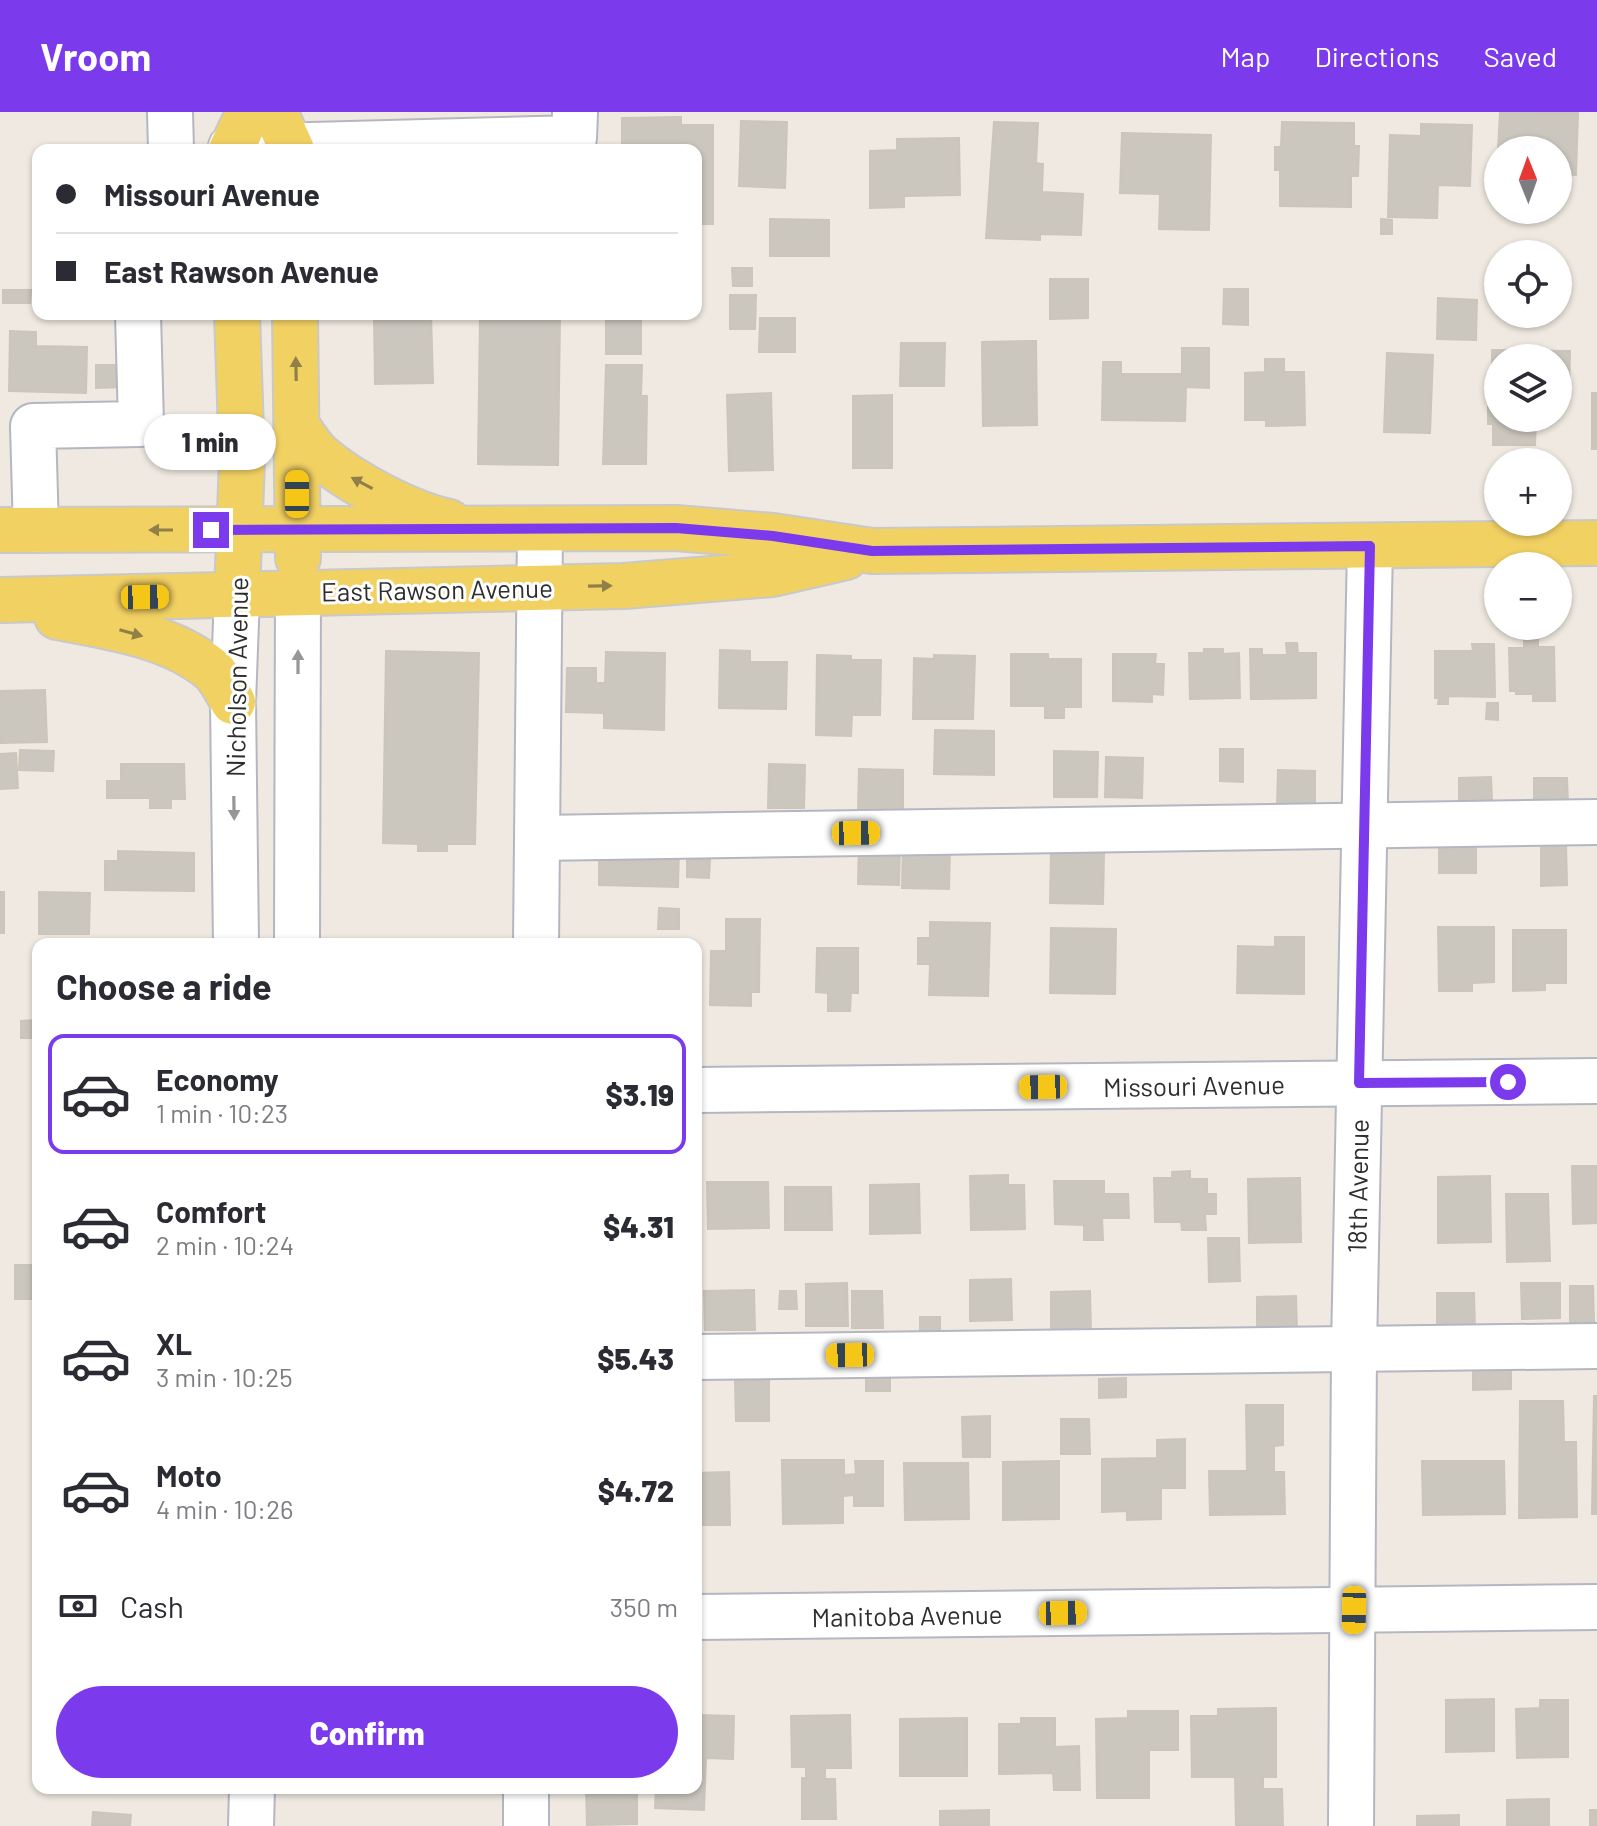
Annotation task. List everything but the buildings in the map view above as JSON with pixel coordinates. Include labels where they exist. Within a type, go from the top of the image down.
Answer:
[{"type":"main road","name":"Nicholson Avenue","points":[[237,320],[242,459],[237,595]]},
{"type":"main road","points":[[295,320],[298,592]]},
{"type":"main road","points":[[297,426],[317,454],[340,471],[392,499],[439,519],[487,530]]},
{"type":"main road","name":"East Rawson Avenue","points":[[18,530],[676,528],[773,536],[872,551],[1597,543]]},
{"type":"main road","name":"East Rawson Avenue","points":[[0,603],[298,592],[624,586],[772,574],[872,551]]},
{"type":"main road","points":[[0,603],[112,628],[181,651],[214,672],[233,702]]},
{"type":"street","points":[[170,112],[171,144]]},
{"type":"street","points":[[237,136],[574,138],[575,112]]},
{"type":"street","points":[[18,530],[33,426],[141,424],[138,320]]},
{"type":"street","points":[[536,938],[540,530]]},
{"type":"street","name":"18th Avenue","points":[[1351,1826],[1354,1349],[1370,546]]},
{"type":"street","points":[[297,938],[298,592]]},
{"type":"street","name":"Nicholson Avenue","points":[[236,938],[233,702],[237,595]]},
{"type":"street","points":[[538,838],[1597,822]]},
{"type":"street","name":"Missouri Avenue","points":[[702,1090],[1597,1081]]},
{"type":"street","points":[[702,1357],[1597,1346]]},
{"type":"street","name":"Manitoba Avenue","points":[[702,1617],[1597,1607]]},
{"type":"street","points":[[251,1826],[252,1794]]},
{"type":"street","points":[[526,1794],[526,1826]]},
{"type":"route","points":[[211,530],[676,528],[773,536],[872,551],[1370,546],[1359,1083],[1508,1082]]}]
